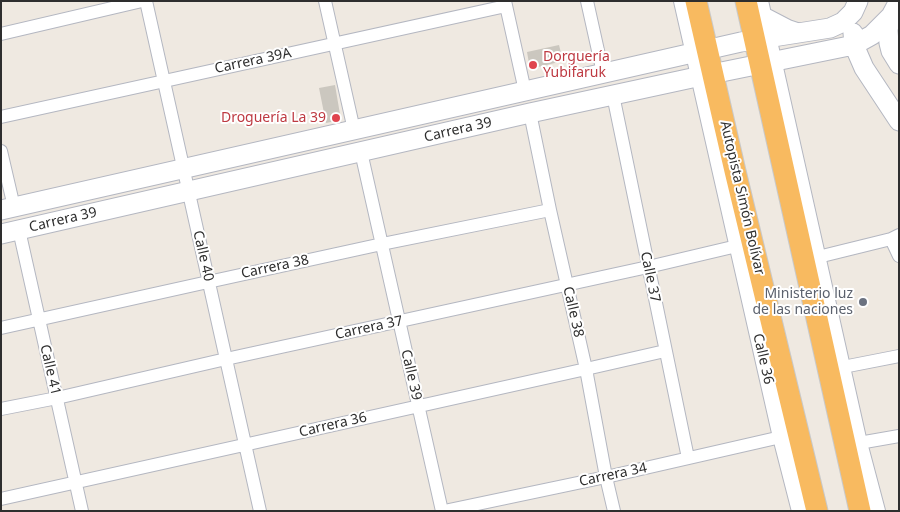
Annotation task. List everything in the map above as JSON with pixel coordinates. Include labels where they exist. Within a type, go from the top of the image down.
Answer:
[{"type":"highway","name":"Autopista Simón Bolívar","points":[[696,1],[700,51],[728,172],[817,511]]},
{"type":"highway","points":[[747,1],[761,38],[860,511]]},
{"type":"main road","name":"Carrera 39","points":[[8,208],[700,51],[761,38],[830,28],[843,22],[855,6]]},
{"type":"main road","points":[[855,6],[852,26],[854,45],[864,68],[899,121]]},
{"type":"main road","name":"Carrera 39","points":[[10,232],[612,95],[854,45],[872,34],[895,9]]},
{"type":"main road","points":[[895,9],[888,30],[889,43],[897,58]]},
{"type":"street","points":[[1,34],[144,1]]},
{"type":"street","name":"Calle 40","points":[[144,1],[260,511]]},
{"type":"street","points":[[325,1],[354,130]]},
{"type":"street","points":[[587,1],[602,73]]},
{"type":"street","points":[[682,1],[700,51]]},
{"type":"street","points":[[747,1],[761,8],[788,28],[803,33]]},
{"type":"street","points":[[505,4],[525,91]]},
{"type":"street","name":"Carrera 39A","points":[[1,117],[334,44],[505,4]]},
{"type":"street","points":[[761,8],[761,38]]},
{"type":"street","points":[[766,63],[818,258],[877,511]]},
{"type":"street","name":"Calle 37","points":[[612,95],[688,458]]},
{"type":"street","name":"Calle 38","points":[[530,114],[586,369],[614,511]]},
{"type":"street","points":[[1,151],[8,208]]},
{"type":"street","name":"Calle 39","points":[[361,152],[443,511]]},
{"type":"street","name":"Calle 36","points":[[728,172],[737,246],[800,511]]},
{"type":"street","name":"Carrera 38","points":[[1,328],[382,244],[550,210]]},
{"type":"street","name":"Calle 41","points":[[10,232],[39,320],[82,511]]},
{"type":"street","points":[[818,258],[895,237],[899,256]]},
{"type":"street","name":"Carrera 37","points":[[1,410],[737,246]]},
{"type":"street","name":"Carrera 36","points":[[1,499],[666,351]]},
{"type":"street","points":[[843,367],[899,356]]},
{"type":"street","points":[[860,443],[899,436]]},
{"type":"street","name":"Carrera 34","points":[[443,511],[606,477],[781,437]]},
{"type":"building","points":[[559,45],[563,61],[530,69],[527,52]]},
{"type":"building","points":[[335,85],[341,120],[326,123],[319,88]]},
{"type":"place","name":"Dorguería Yubifaruk","points":[[533,65]]},
{"type":"place","name":"Droguería La 39","points":[[336,118]]},
{"type":"place","name":"Ministerio luz de las naciones","points":[[863,302]]}]
